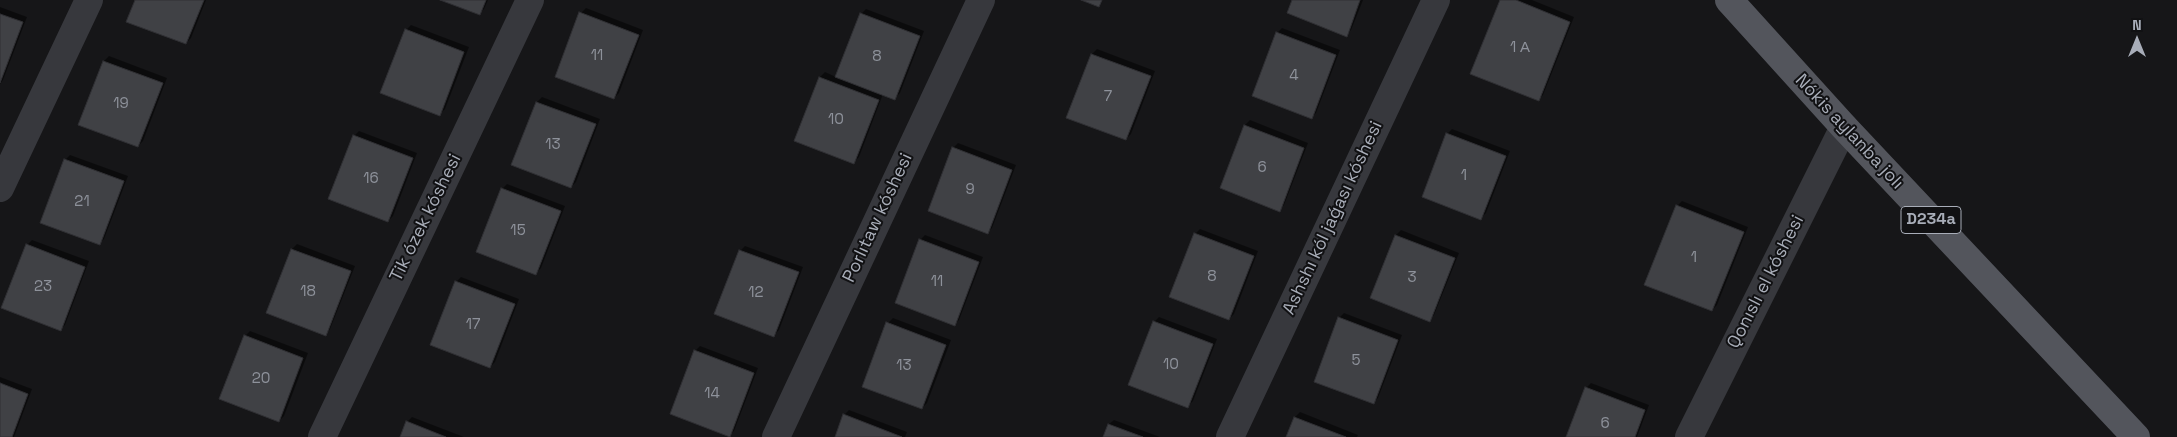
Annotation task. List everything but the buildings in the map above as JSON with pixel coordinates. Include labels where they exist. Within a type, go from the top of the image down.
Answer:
[{"type":"main road","name":"Nókis aylanba jolı","points":[[1729,0],[1844,127],[2136,437]]},
{"type":"street","points":[[0,188],[88,0]]},
{"type":"street","name":"Tik ózek kóshesi","points":[[322,437],[530,0]]},
{"type":"street","name":"Porlıtaw kóshesi","points":[[776,437],[981,0]]},
{"type":"street","name":"Ashshı kól jaǵası kóshesi","points":[[1230,437],[1436,0]]},
{"type":"street","name":"Qonıslı el kóshesi","points":[[1689,437],[1844,127]]}]
